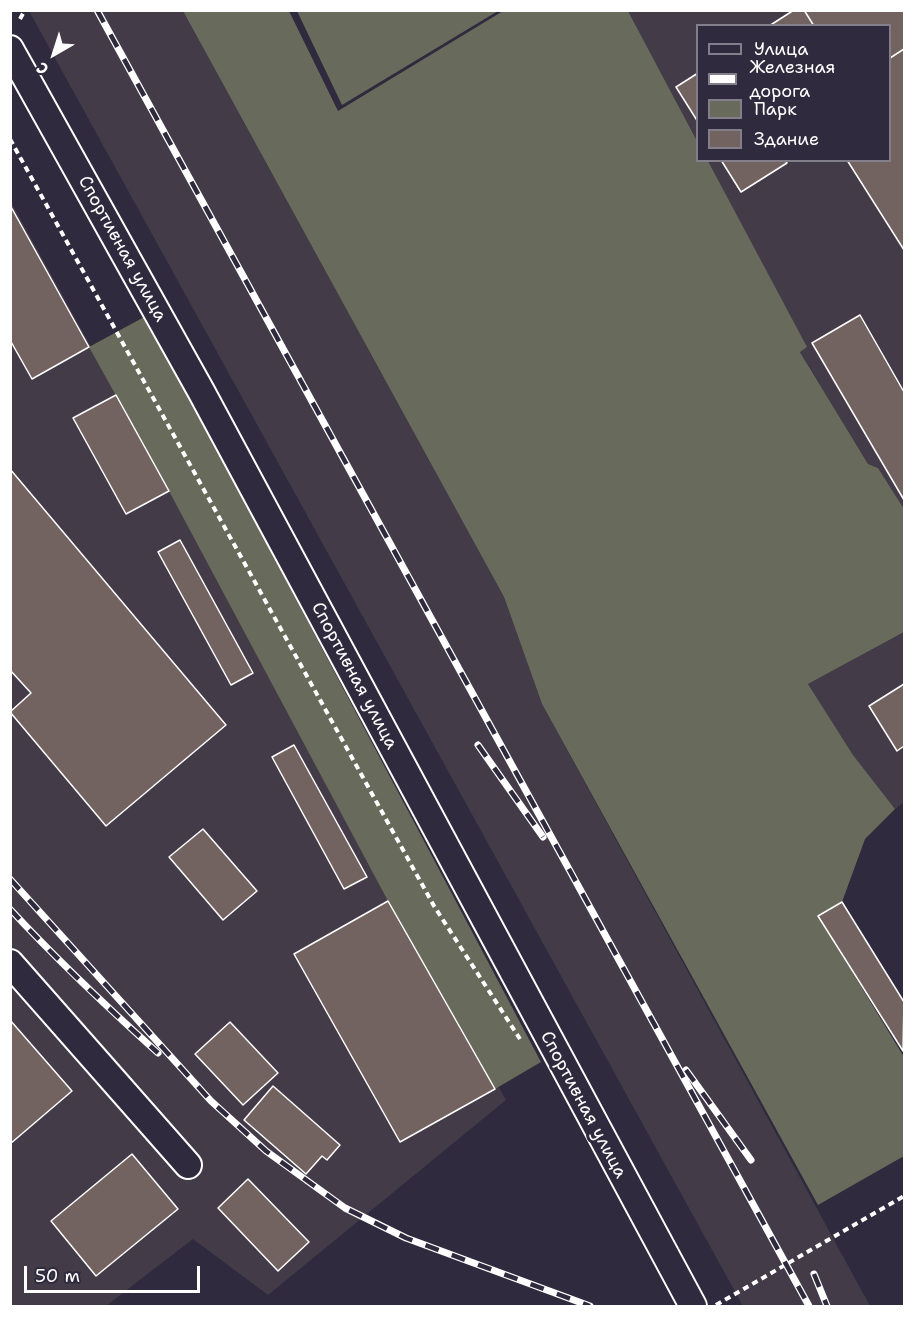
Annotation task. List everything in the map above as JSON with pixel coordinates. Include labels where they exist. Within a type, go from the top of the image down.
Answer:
[{"type":"street","name":"Спортивная улица","points":[[13,59],[207,401],[693,1306]]},
{"type":"street","points":[[10,963],[188,1165]]},
{"type":"path","points":[[20,19],[25,10]]},
{"type":"path","points":[[10,139],[434,906],[523,1045]]},
{"type":"path","points":[[713,1306],[904,1196]]},
{"type":"shaded area","points":[[29,11],[183,11],[504,597],[542,704],[870,1306],[743,1306]]},
{"type":"shaded area","points":[[628,11],[904,11],[904,509],[878,468],[868,464],[800,351],[806,347],[709,162],[891,162],[891,24],[696,24],[696,139]]},
{"type":"shaded area","points":[[10,200],[506,1100],[268,1295],[193,1239],[106,1306],[11,1306]]},
{"type":"shaded area","points":[[904,632],[904,802],[895,809],[853,755],[808,684]]},
{"type":"green space","points":[[183,11],[289,11],[338,111],[503,11],[628,11],[696,139],[696,162],[709,162],[807,347],[800,352],[868,464],[878,468],[904,509],[904,632],[808,684],[853,755],[895,809],[865,839],[842,902],[818,916],[904,1057],[904,1156],[818,1205],[542,704],[504,597]]},
{"type":"green space","points":[[297,11],[498,11],[342,105]]},
{"type":"green space","points":[[146,316],[541,1062],[495,1089],[388,901],[169,491],[89,347]]},
{"type":"building","points":[[794,10],[804,10],[813,24],[772,24]]},
{"type":"building","points":[[804,10],[904,10],[904,49],[891,57],[891,24],[813,24]]},
{"type":"building","points":[[904,49],[904,250],[848,162],[891,162],[891,57]]},
{"type":"building","points":[[696,74],[696,119],[676,87]]},
{"type":"building","points":[[722,162],[787,163],[741,192]]},
{"type":"building","points":[[10,205],[89,347],[32,379],[10,340]]},
{"type":"building","points":[[860,315],[904,392],[904,500],[812,343]]},
{"type":"building","points":[[116,395],[169,491],[126,514],[73,418]]},
{"type":"building","points":[[10,469],[226,725],[106,826],[10,712],[31,693],[10,670]]},
{"type":"building","points":[[180,540],[253,673],[231,685],[158,552]]},
{"type":"building","points":[[904,684],[904,746],[897,751],[869,706]]},
{"type":"building","points":[[294,745],[367,877],[344,889],[272,757]]},
{"type":"building","points":[[203,829],[257,891],[223,920],[169,857]]},
{"type":"building","points":[[388,901],[495,1089],[400,1142],[294,954]]},
{"type":"building","points":[[842,902],[904,1002],[903,1051],[818,916]]},
{"type":"building","points":[[10,1020],[72,1091],[10,1144]]},
{"type":"building","points":[[230,1022],[278,1073],[243,1105],[195,1054]]},
{"type":"building","points":[[273,1086],[340,1145],[327,1160],[322,1156],[306,1174],[244,1120]]},
{"type":"building","points":[[132,1154],[178,1209],[96,1276],[51,1221]]},
{"type":"building","points":[[248,1179],[309,1242],[278,1271],[218,1208]]},
{"type":"railway","points":[[97,10],[809,1306]]},
{"type":"railway","points":[[478,745],[543,837]]},
{"type":"railway","points":[[10,879],[211,1101],[266,1151],[345,1208],[406,1238],[590,1306]]},
{"type":"railway","points":[[10,909],[82,983],[158,1053]]},
{"type":"railway","points":[[686,1070],[751,1160]]},
{"type":"railway","points":[[814,1274],[827,1306]]}]
